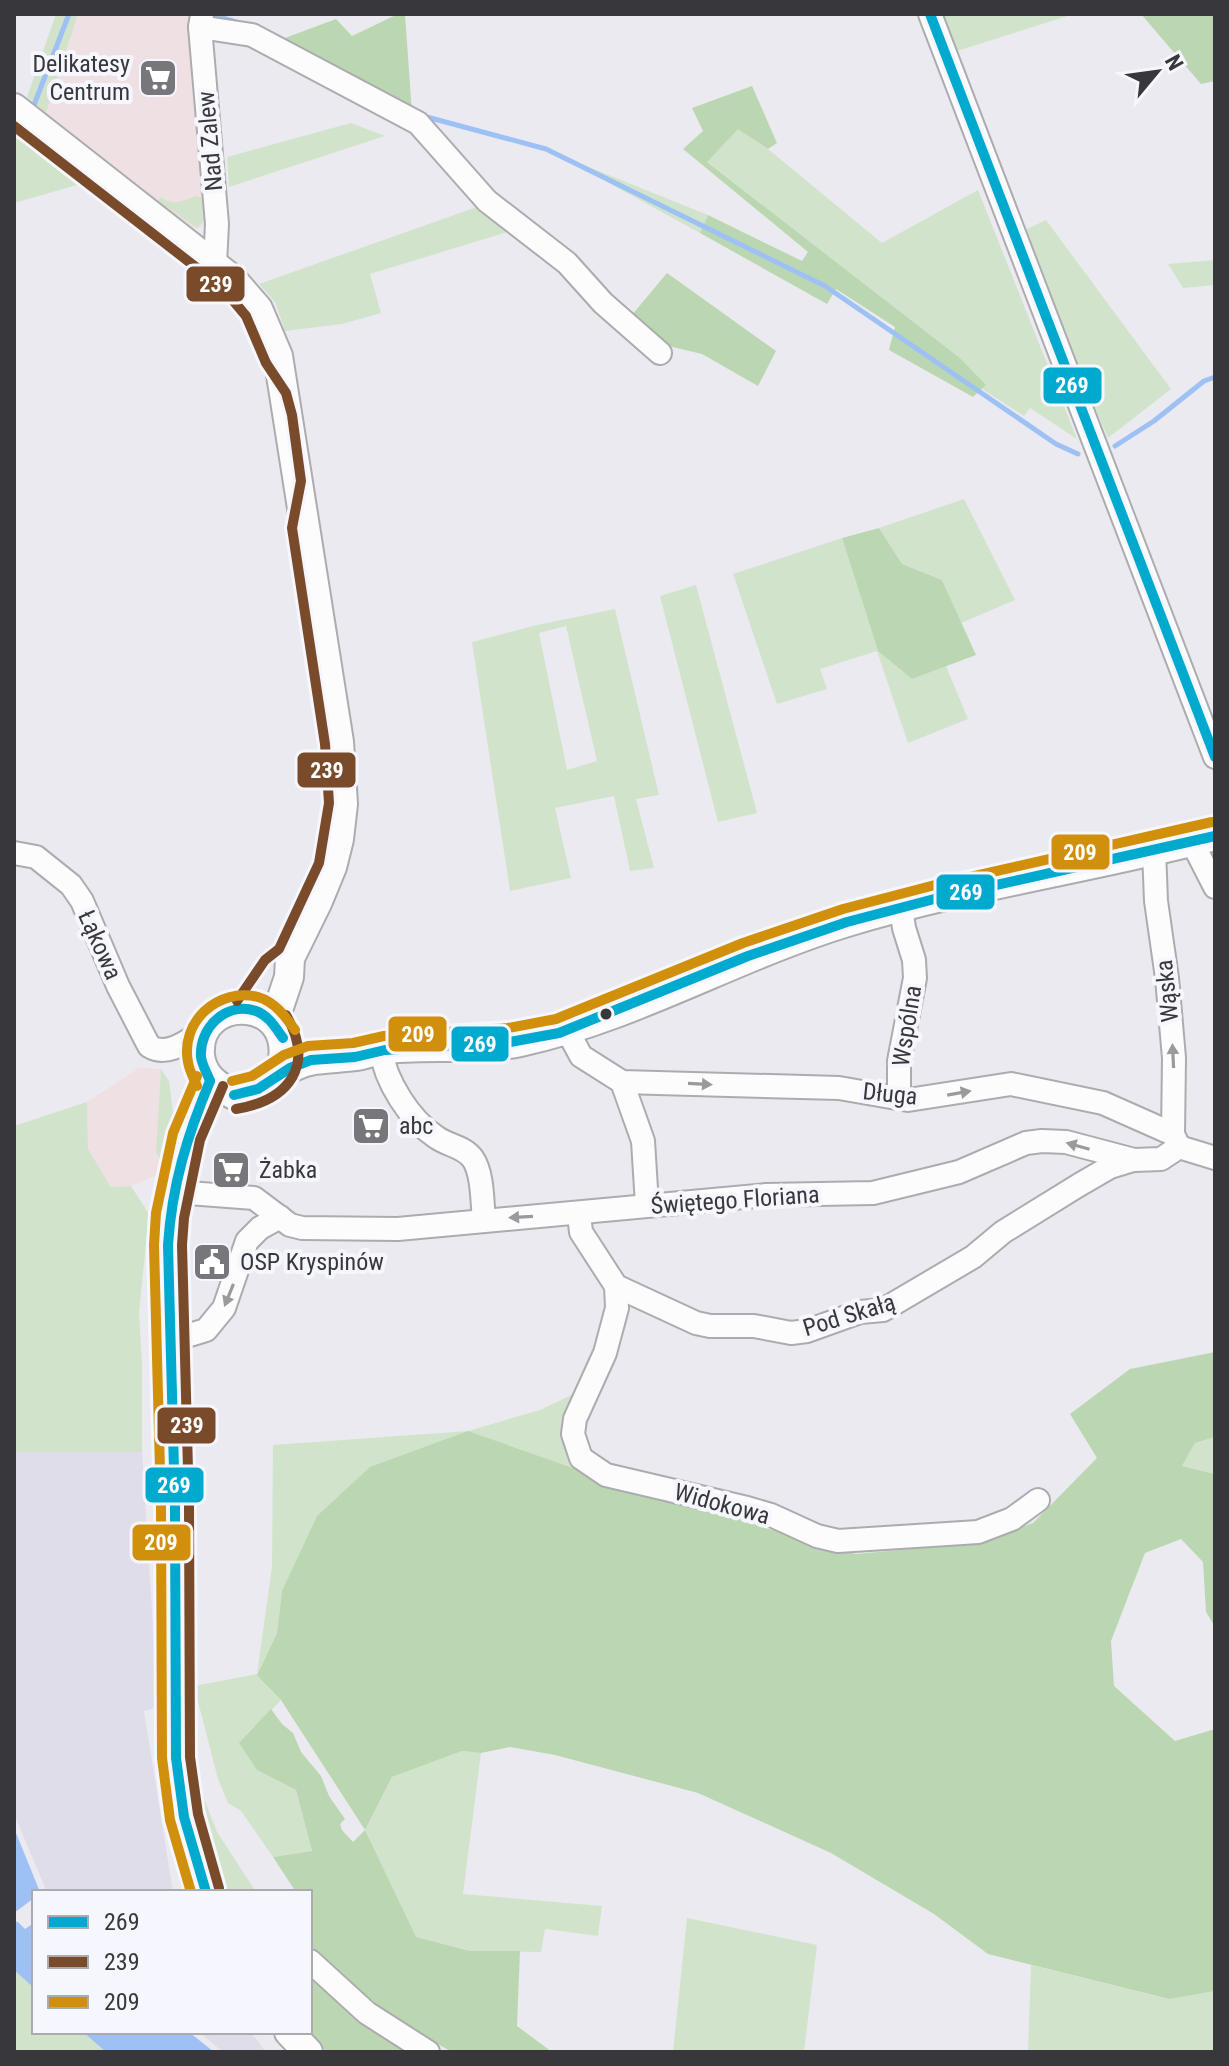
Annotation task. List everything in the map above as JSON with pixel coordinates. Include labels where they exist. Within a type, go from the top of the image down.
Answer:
[{"type":"main road","points":[[14,108],[215,264],[241,288],[258,309],[278,356],[341,758],[342,813],[332,867],[290,958],[289,977],[269,1023]]},
{"type":"main road","points":[[205,1890],[184,1817],[176,1758],[168,1245],[175,1192],[183,1163],[215,1116],[215,1079],[199,1050],[205,1030],[224,1013],[236,1009],[269,1023],[381,1050],[515,1043],[567,1030],[792,941],[901,907],[1204,839]]},
{"type":"main road","points":[[269,1023],[285,1049],[279,1075]]},
{"type":"main road","points":[[215,1079],[260,1091],[298,1063],[360,1056],[381,1050]]},
{"type":"main road","points":[[291,2034],[308,2052]]},
{"type":"street","points":[[930,14],[1215,757]]},
{"type":"street","points":[[201,20],[252,35],[418,123],[487,201],[567,263],[603,303],[660,353]]},
{"type":"street","name":"Nad Zalew","points":[[201,20],[217,224],[215,264]]},
{"type":"street","points":[[1204,839],[1215,887]]},
{"type":"street","name":"Wąska","points":[[1154,850],[1156,901],[1174,1058],[1176,1140]]},
{"type":"street","name":"Łąkowa","points":[[14,853],[36,857],[71,885],[82,901],[145,1042],[154,1050],[169,1051],[215,1079]]},
{"type":"street","name":"Wspólna","points":[[899,1098],[899,1061],[915,978],[914,960],[901,907]]},
{"type":"street","points":[[169,1051],[205,1030]]},
{"type":"street","points":[[567,1030],[581,1056],[622,1082],[643,1141],[647,1205]]},
{"type":"street","points":[[381,1050],[383,1064],[418,1123],[438,1139],[465,1150],[475,1161],[484,1220]]},
{"type":"street","name":"Długa","points":[[622,1082],[839,1088],[899,1098],[949,1095],[1011,1084],[1103,1103],[1215,1158]]},
{"type":"street","name":"Świętego Floriana","points":[[175,1192],[254,1198],[290,1225],[302,1228],[398,1229],[766,1195],[873,1193],[959,1172],[1026,1143],[1066,1142],[1134,1160],[1161,1159],[1176,1140]]},
{"type":"street","name":"Pod Skałą","points":[[616,1286],[696,1323],[754,1326],[791,1333],[807,1331],[860,1312],[883,1310],[973,1257],[1003,1232],[1079,1185],[1110,1167],[1134,1160]]},
{"type":"street","points":[[579,1214],[581,1232],[616,1286]]},
{"type":"street","points":[[170,1341],[206,1330],[224,1308],[247,1241],[260,1228],[280,1217]]},
{"type":"street","name":"Widokowa","points":[[616,1286],[617,1308],[605,1353],[575,1419],[573,1434],[581,1458],[606,1475],[747,1508],[771,1515],[817,1536],[838,1541],[978,1532],[1012,1519],[1038,1500]]},
{"type":"street","points":[[312,1963],[367,2013],[428,2052]]},
{"type":"shaded area","points":[[78,14],[193,14],[204,227],[191,229],[46,113]]},
{"type":"shaded area","points":[[139,1068],[161,1069],[156,1152],[161,1161],[155,1176],[131,1186],[111,1187],[88,1149],[87,1102]]},
{"type":"shaded area","points":[[14,1452],[142,1452],[158,1707],[144,1711],[173,1890],[46,1890],[14,1814]]},
{"type":"shaded area","points":[[201,2034],[252,2034],[266,2052],[223,2052]]},
{"type":"green space","points":[[56,14],[78,14],[46,113],[27,97]]},
{"type":"green space","points":[[398,14],[405,14],[412,113],[277,41],[336,19],[352,36]]},
{"type":"green space","points":[[939,14],[1074,14],[954,52]]},
{"type":"green space","points":[[1141,14],[1215,14],[1215,81],[1201,84]]},
{"type":"green space","points":[[752,86],[777,143],[768,149],[738,129],[707,162],[960,358],[986,385],[973,397],[889,350],[895,327],[836,289],[827,304],[700,233],[708,215],[802,261],[808,252],[683,149],[703,131],[692,108]]},
{"type":"green space","points":[[351,123],[385,136],[229,187],[227,157]]},
{"type":"green space","points":[[738,128],[882,243],[978,190],[1077,439],[1030,408],[1024,416],[982,389],[985,385],[960,358],[706,161]]},
{"type":"green space","points":[[14,130],[84,183],[14,203]]},
{"type":"green space","points":[[554,153],[708,215],[700,233]]},
{"type":"green space","points":[[197,196],[204,199],[205,220],[197,228],[158,201],[161,197],[174,202]]},
{"type":"green space","points":[[477,207],[514,230],[370,274],[381,313],[342,324],[285,331],[275,302],[259,284]]},
{"type":"green space","points":[[1046,220],[1171,389],[1108,438],[1021,232]]},
{"type":"green space","points":[[1215,260],[1215,285],[1183,288],[1168,264]]},
{"type":"green space","points":[[667,273],[776,351],[758,386],[702,354],[660,344],[631,316]]},
{"type":"green space","points":[[964,499],[1015,600],[961,623],[942,580],[902,564],[879,528]]},
{"type":"green space","points":[[879,528],[902,564],[942,580],[976,655],[912,679],[878,651],[842,538]]},
{"type":"green space","points":[[842,538],[878,651],[912,679],[946,666],[968,719],[908,743],[877,651],[820,669],[827,689],[777,704],[733,574]]},
{"type":"green space","points":[[696,585],[757,813],[718,822],[660,596]]},
{"type":"green space","points":[[615,609],[659,795],[636,799],[654,868],[630,871],[614,796],[555,808],[571,878],[510,891],[472,642]],"holes":[[[566,626],[597,761],[567,770],[539,633]]]},
{"type":"green space","points":[[161,1069],[169,1081],[173,1113],[178,1114],[161,1161],[156,1152]]},
{"type":"green space","points":[[87,1102],[88,1149],[111,1187],[131,1186],[149,1214],[139,1313],[142,1452],[14,1452],[14,1126]]},
{"type":"green space","points":[[1215,1352],[1215,1437],[1195,1443],[1182,1466],[1215,1474],[1215,1627],[1206,1612],[1203,1562],[1181,1539],[1145,1553],[1111,1641],[1114,1686],[1175,1741],[1215,1729],[1215,1991],[1169,1999],[988,1954],[934,1914],[831,1853],[698,1793],[555,1755],[510,1747],[481,1753],[462,1751],[392,1777],[365,1830],[281,1700],[257,1675],[277,1633],[282,1591],[317,1516],[370,1467],[468,1431],[598,1477],[671,1497],[824,1547],[856,1554],[976,1543],[1033,1523],[1097,1458],[1070,1414],[1130,1369]]},
{"type":"green space","points":[[584,1389],[570,1410],[598,1477],[282,1591],[277,1633],[257,1674],[272,1567],[273,1445],[468,1431],[540,1410]]},
{"type":"green space","points":[[1215,1437],[1215,1474],[1182,1466],[1195,1443]]},
{"type":"green space","points":[[257,1674],[281,1700],[240,1743],[257,1770],[296,1790],[312,1851],[273,1857],[241,1811],[228,1803],[218,1779],[194,1686]]},
{"type":"green space","points":[[271,1709],[293,1733],[301,1752],[321,1776],[329,1796],[345,1819],[340,1824],[342,1830],[353,1842],[365,1830],[416,1937],[470,1951],[520,1951],[517,2026],[552,2052],[452,2052],[381,2012],[312,1946],[312,1890],[295,1890],[273,1857],[312,1851],[296,1790],[257,1770],[239,1743]]},
{"type":"green space","points":[[189,1716],[193,1723],[203,1796],[217,1832],[255,1890],[217,1890],[190,1780]]},
{"type":"green space","points":[[462,1751],[481,1753],[463,1894],[602,1906],[598,1936],[545,1929],[541,1952],[470,1951],[415,1937],[365,1830],[392,1777]]},
{"type":"green space","points":[[687,1918],[817,1945],[804,2052],[673,2052]]},
{"type":"green space","points":[[1031,1965],[1168,1999],[1215,1991],[1215,2052],[1028,2052]]},
{"type":"green space","points":[[14,1970],[32,1986],[32,2034],[85,2034],[106,2052],[14,2052]]},
{"type":"green space","points":[[312,1972],[414,2052],[327,2052],[308,2034],[312,2034]]},
{"type":"water","points":[[14,1828],[39,1890],[32,1890],[32,1900],[14,1913]]},
{"type":"water","points":[[14,1921],[25,1929],[32,1924],[32,1986],[14,1970]]},
{"type":"water","points":[[85,2034],[192,2034],[214,2052],[106,2052]]},
{"type":"waterway","points":[[34,105],[69,14]]},
{"type":"waterway","points":[[210,14],[236,22]]},
{"type":"waterway","points":[[427,117],[546,149],[825,286],[1056,444],[1078,454]]},
{"type":"waterway","points":[[1115,446],[1154,421],[1204,381],[1215,377]]},
{"type":"transit line","name":"269","points":[[930,14],[1215,757]]},
{"type":"transit line","name":"239","points":[[14,126],[206,275],[231,298],[246,316],[266,363],[286,393],[292,415],[301,481],[292,528],[325,744],[329,803],[319,863],[279,949],[265,960],[237,1001]]},
{"type":"transit line","name":"209","points":[[232,1081],[252,1076],[284,1055],[308,1046],[353,1043],[384,1036],[508,1028],[556,1019],[743,943],[843,909],[1212,822]]},
{"type":"transit line","name":"269","points":[[234,1095],[258,1089],[290,1068],[311,1060],[355,1057],[385,1050],[510,1042],[559,1033],[748,956],[847,922],[938,898],[1215,836]]},
{"type":"transit line","name":"209","points":[[197,1086],[190,1071],[187,1047],[196,1021],[216,1003],[243,995],[264,999],[275,1006],[295,1030]]},
{"type":"transit line","name":"269","points":[[210,1081],[202,1060],[202,1046],[216,1019],[234,1010],[256,1011],[268,1019],[283,1038]]},
{"type":"transit line","name":"239","points":[[236,1109],[271,1098],[292,1077],[298,1050],[286,1015]]},
{"type":"transit line","name":"209","points":[[190,1890],[170,1820],[162,1758],[161,1507],[154,1245],[156,1213],[173,1133],[197,1076]]},
{"type":"transit line","name":"269","points":[[205,1890],[184,1817],[176,1758],[175,1507],[168,1245],[182,1161],[210,1081]]},
{"type":"transit line","name":"239","points":[[219,1888],[198,1814],[190,1757],[189,1507],[182,1245],[184,1218],[200,1140],[223,1086]]},
{"type":"place","name":"Delikatesy Centrum","points":[[158,78]]},
{"type":"place","name":"abc","points":[[371,1126]]},
{"type":"place","name":"Żabka","points":[[231,1170]]},
{"type":"place","name":"OSP Kryspinów","points":[[212,1262]]}]
